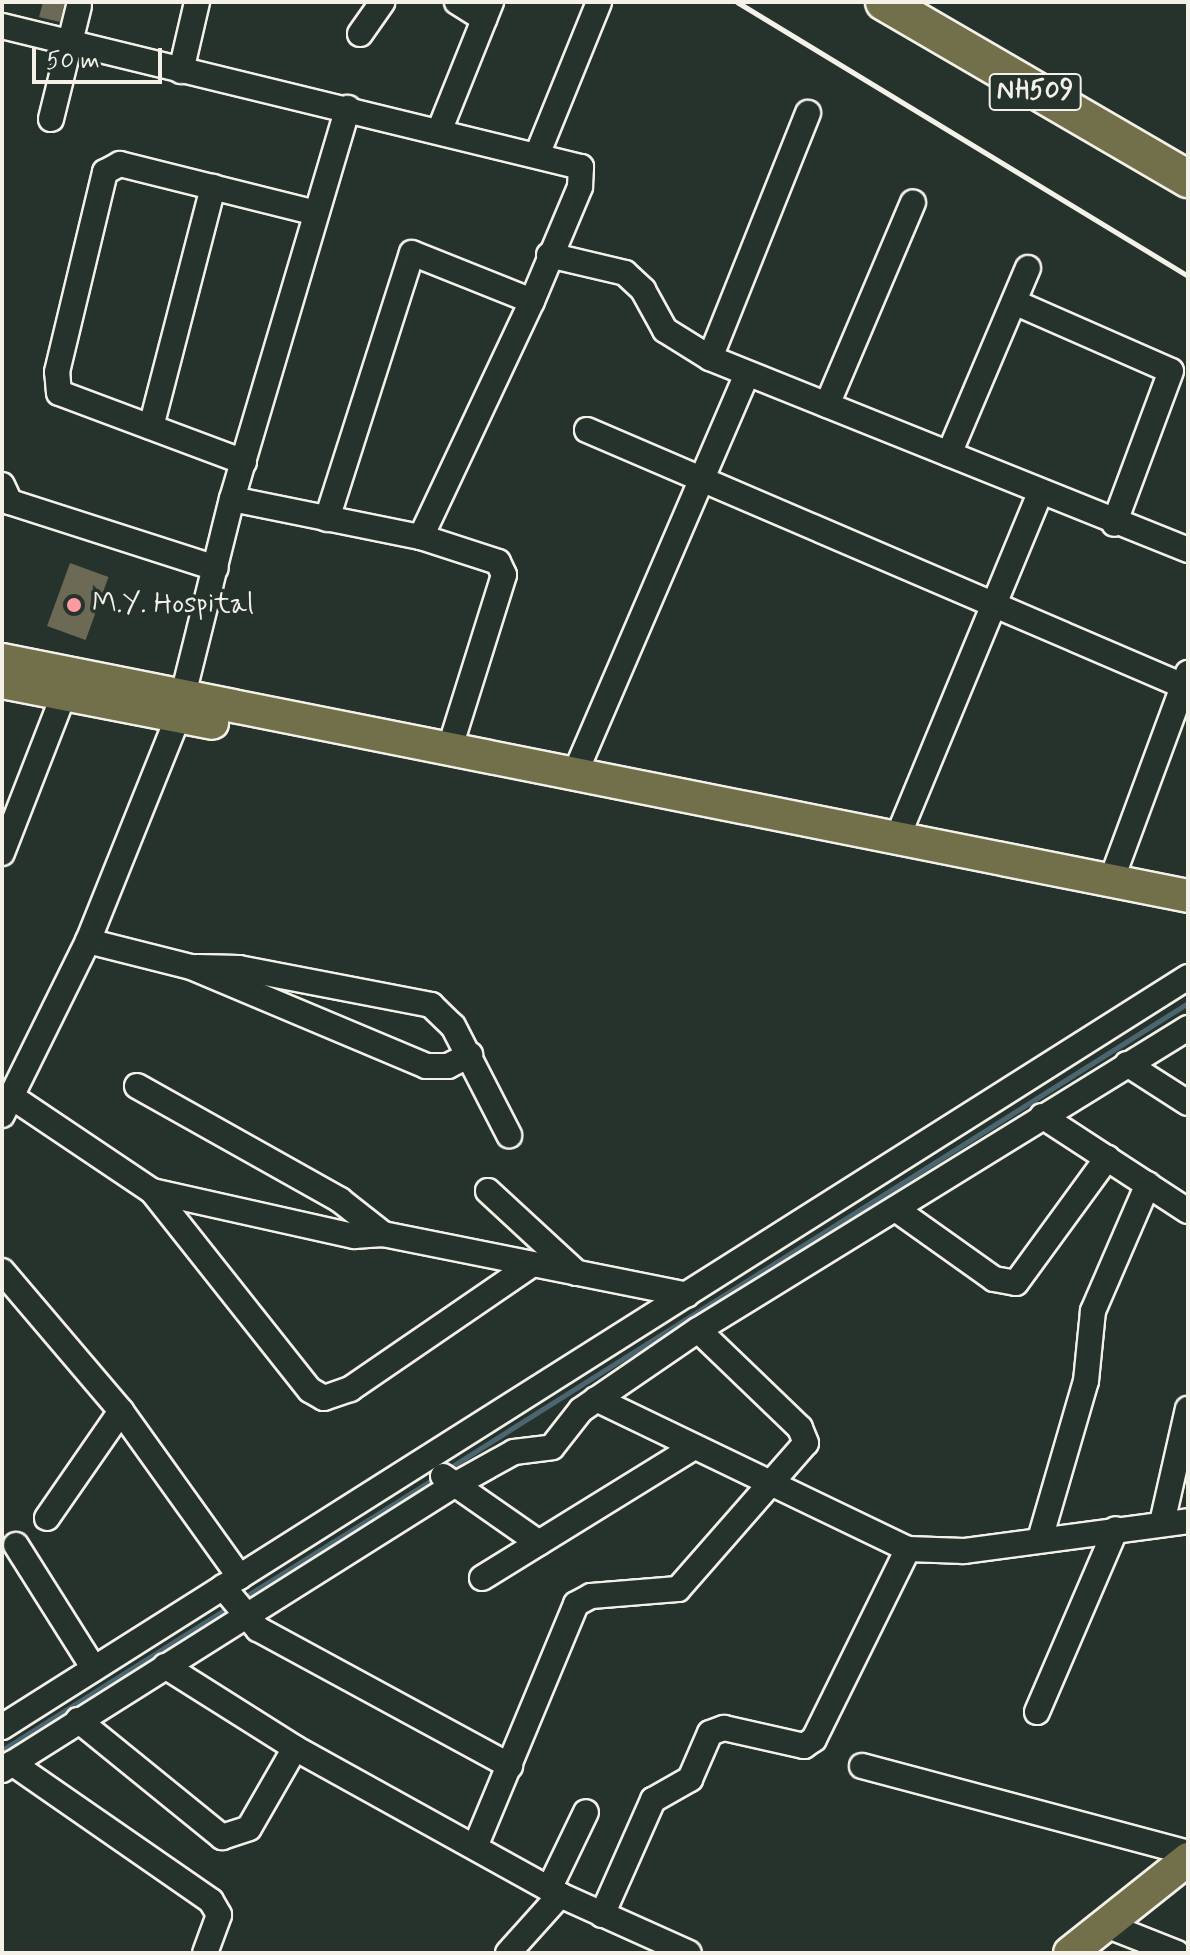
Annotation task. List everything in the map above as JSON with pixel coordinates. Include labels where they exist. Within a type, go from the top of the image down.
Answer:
[{"type":"highway","name":"NH509","points":[[884,2],[1188,179]]},
{"type":"main road","points":[[2,660],[180,706],[1188,918]]},
{"type":"main road","points":[[2,682],[64,694],[180,706],[450,747],[1188,896]]},
{"type":"main road","points":[[1070,1953],[1188,1859]]},
{"type":"street","points":[[181,71],[197,2]]},
{"type":"street","points":[[360,34],[382,2]]},
{"type":"street","points":[[440,129],[487,10],[457,2]]},
{"type":"street","points":[[537,155],[599,2]]},
{"type":"street","points":[[51,119],[79,6]]},
{"type":"street","points":[[2,26],[181,71],[440,129],[537,155],[583,172],[532,301],[421,537]]},
{"type":"street","points":[[348,108],[232,499],[180,706],[88,941],[7,1106],[152,1191],[354,1236],[383,1234],[687,1295]]},
{"type":"street","points":[[710,358],[808,113]]},
{"type":"street","points":[[244,462],[71,401],[56,385],[105,172],[120,164],[316,213]]},
{"type":"street","points":[[151,427],[213,187]]},
{"type":"street","points":[[827,405],[913,202]]},
{"type":"street","points":[[327,519],[412,253],[532,301]]},
{"type":"street","points":[[549,255],[625,273],[643,290],[665,330],[710,358],[1114,524],[1188,550]]},
{"type":"street","points":[[949,454],[1028,268]]},
{"type":"street","points":[[1014,302],[1171,371],[1114,524]]},
{"type":"street","points":[[576,771],[699,476],[747,374]]},
{"type":"street","points":[[587,430],[996,607],[1186,682],[1111,881]]},
{"type":"street","points":[[2,485],[10,502],[216,568]]},
{"type":"street","points":[[898,836],[996,607],[1040,494]]},
{"type":"street","points":[[232,499],[421,537],[498,562],[504,575],[450,747]]},
{"type":"street","points":[[2,853],[64,694]]},
{"type":"street","points":[[88,941],[191,967],[426,1066],[448,1066],[470,1055]]},
{"type":"street","points":[[191,967],[225,966],[421,1001],[446,1017],[470,1055],[509,1135]]},
{"type":"street","points":[[2,1727],[94,1669],[235,1598],[442,1473],[687,1295],[1188,977]]},
{"type":"street","points":[[205,1953],[219,1915],[211,1901],[7,1767],[165,1666],[235,1598],[442,1473],[514,1452],[552,1447],[569,1421],[596,1399],[698,1330],[1188,1028]]},
{"type":"street","points":[[1127,1064],[1188,1103]]},
{"type":"street","points":[[137,1086],[340,1200],[383,1234]]},
{"type":"street","points":[[1042,1116],[1188,1211]]},
{"type":"street","points":[[897,1210],[994,1279],[1016,1283],[1107,1158]]},
{"type":"street","points":[[1040,1539],[1086,1381],[1093,1311],[1148,1184]]},
{"type":"street","points":[[152,1191],[310,1390],[324,1398],[350,1389],[531,1265]]},
{"type":"street","points":[[488,1191],[578,1274]]},
{"type":"street","points":[[2,1271],[121,1411],[235,1598],[510,1766]]},
{"type":"street","points":[[475,1847],[576,1604],[591,1596],[678,1589],[770,1487],[807,1438],[698,1330]]},
{"type":"street","points":[[596,1399],[770,1487],[908,1549],[964,1551],[1188,1521]]},
{"type":"street","points":[[1162,1523],[1188,1409]]},
{"type":"street","points":[[47,1518],[121,1411]]},
{"type":"street","points":[[482,1578],[691,1449]]},
{"type":"street","points":[[442,1473],[539,1543]]},
{"type":"street","points":[[1037,1712],[1116,1529]]},
{"type":"street","points":[[16,1545],[94,1669]]},
{"type":"street","points":[[602,1915],[653,1800],[685,1784],[710,1733],[724,1728],[804,1746],[814,1739],[908,1549]]},
{"type":"street","points":[[165,1666],[295,1748],[554,1892],[689,1953]]},
{"type":"street","points":[[78,1720],[222,1837],[249,1828],[295,1748]]},
{"type":"street","points":[[862,1766],[1188,1853]]},
{"type":"street","points":[[508,1953],[554,1892],[586,1812]]},
{"type":"street","points":[[1106,1925],[1177,1953]]},
{"type":"building","points":[[43,2],[65,2],[60,22],[39,17]]},
{"type":"building","points":[[70,563],[109,577],[86,640],[47,626]]},
{"type":"waterway","points":[[446,1470],[1188,1003]]},
{"type":"waterway","points":[[243,1598],[438,1476]]},
{"type":"waterway","points":[[2,1750],[231,1606]]},
{"type":"railway","points":[[737,2],[1188,276]]},
{"type":"place","name":"M.Y. Hospital","points":[[74,605]]}]
